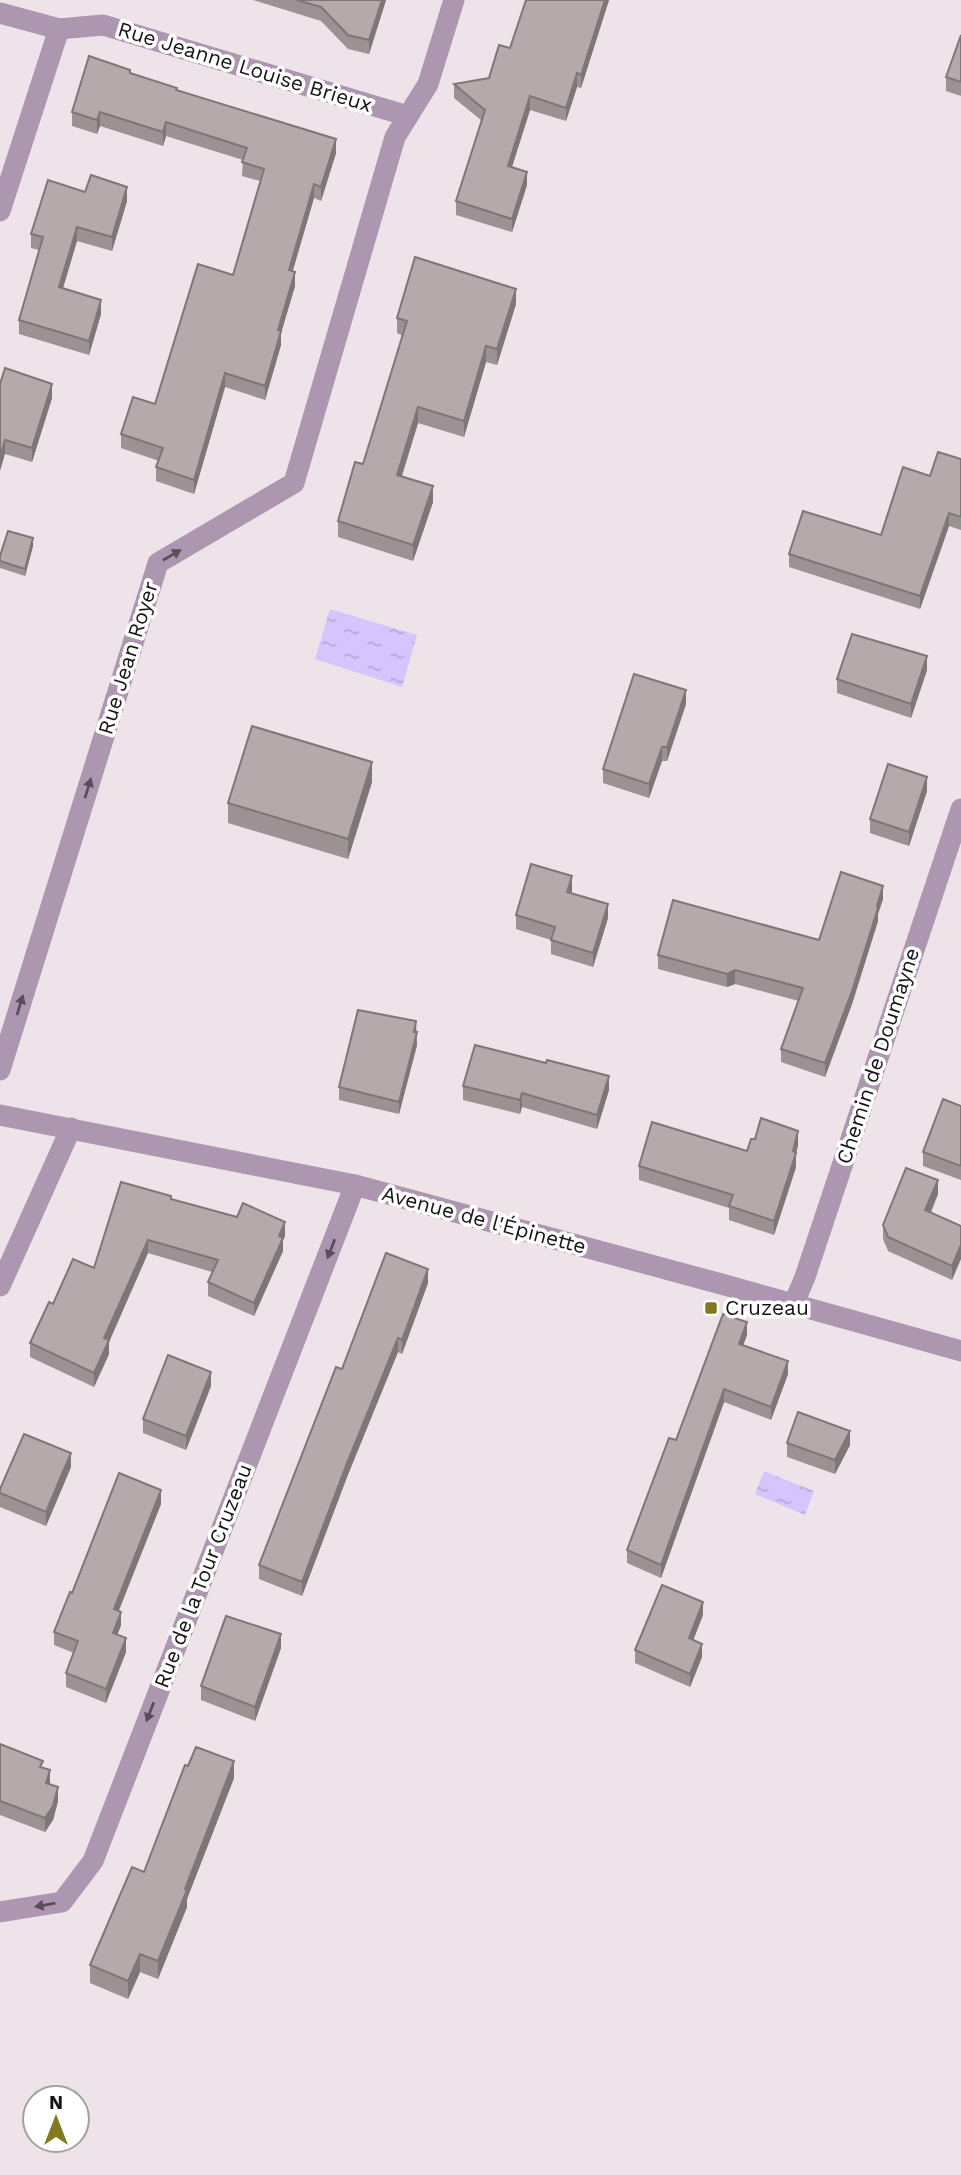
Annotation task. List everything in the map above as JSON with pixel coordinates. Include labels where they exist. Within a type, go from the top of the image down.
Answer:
[{"type":"street","name":"Rue Jean Royer","points":[[0,1070],[158,563],[294,483],[395,137],[428,83],[454,0]]},
{"type":"street","name":"Rue Jeanne Louise Brieux","points":[[0,13],[59,29],[103,25],[408,116]]},
{"type":"street","points":[[0,211],[59,29]]},
{"type":"street","name":"Chemin de Doumayne","points":[[794,1303],[961,809]]},
{"type":"street","name":"Avenue de l'Épinette","points":[[0,1115],[355,1185],[794,1303],[961,1351]]},
{"type":"street","points":[[0,1286],[71,1128]]},
{"type":"street","name":"Rue de la Tour Cruzeau","points":[[0,1912],[62,1902],[93,1861],[355,1185]]},
{"type":"water","points":[[330,609],[417,635],[402,687],[315,659]]},
{"type":"water","points":[[764,1471],[814,1491],[805,1515],[755,1494]]},
{"type":"building","points":[[297,0],[382,0],[369,40],[348,35],[321,7]]},
{"type":"building","points":[[526,0],[605,0],[581,75],[577,73],[566,108],[530,96],[508,166],[527,172],[512,219],[456,201],[485,110],[454,84],[489,78],[499,45],[510,48]]},
{"type":"building","points":[[961,35],[961,82],[946,77]]},
{"type":"building","points":[[89,56],[177,88],[176,90],[336,139],[321,187],[314,184],[289,270],[295,272],[265,386],[225,373],[194,480],[156,467],[163,448],[121,434],[133,397],[155,404],[198,264],[233,275],[264,169],[242,162],[247,148],[166,122],[163,132],[100,112],[97,120],[72,112]]},
{"type":"building","points":[[91,175],[127,187],[112,237],[77,227],[59,287],[101,300],[89,341],[19,320],[43,237],[31,234],[48,180],[85,192]]},
{"type":"building","points":[[415,257],[516,289],[497,349],[486,346],[464,421],[418,407],[397,475],[433,486],[413,545],[338,521],[355,462],[363,464],[407,321],[397,318]]},
{"type":"building","points":[[5,368],[52,384],[32,448],[5,440],[0,457],[0,384]]},
{"type":"building","points":[[938,452],[961,459],[961,517],[949,513],[920,596],[789,554],[803,511],[881,535],[903,467],[930,476]]},
{"type":"building","points":[[8,531],[33,538],[25,569],[0,561]]},
{"type":"building","points":[[852,634],[927,656],[911,704],[837,679]]},
{"type":"building","points":[[634,674],[686,690],[667,747],[662,747],[649,784],[603,769]]},
{"type":"building","points":[[252,726],[372,762],[348,839],[228,803]]},
{"type":"building","points":[[888,764],[927,777],[909,832],[870,819]]},
{"type":"building","points":[[531,864],[572,876],[567,892],[608,904],[593,953],[551,940],[555,927],[516,915]]},
{"type":"building","points":[[841,872],[883,886],[852,991],[825,1063],[781,1049],[803,988],[735,970],[727,974],[658,955],[673,900],[819,940]]},
{"type":"building","points":[[358,1010],[416,1021],[414,1032],[417,1032],[399,1102],[339,1087]]},
{"type":"building","points":[[475,1045],[609,1076],[597,1115],[522,1093],[520,1100],[463,1086]]},
{"type":"building","points":[[943,1099],[961,1106],[961,1166],[923,1152]]},
{"type":"building","points":[[761,1118],[798,1131],[793,1151],[796,1153],[774,1221],[729,1206],[733,1195],[639,1166],[652,1122],[747,1151],[751,1139],[755,1139]]},
{"type":"building","points":[[906,1168],[938,1180],[925,1210],[961,1226],[961,1245],[952,1266],[888,1237],[883,1225]]},
{"type":"building","points":[[121,1182],[237,1217],[243,1203],[285,1222],[279,1236],[283,1238],[254,1303],[208,1282],[218,1260],[148,1240],[104,1338],[109,1340],[94,1373],[30,1343],[49,1302],[53,1304],[73,1259],[94,1268]]},
{"type":"building","points":[[386,1253],[428,1269],[402,1340],[398,1338],[347,1463],[302,1582],[259,1565],[336,1367],[342,1369]]},
{"type":"building","points":[[723,1314],[747,1322],[739,1344],[788,1361],[771,1407],[724,1389],[661,1565],[627,1550],[669,1438],[676,1440]]},
{"type":"building","points":[[168,1355],[211,1372],[186,1436],[143,1419]]},
{"type":"building","points":[[798,1412],[850,1431],[835,1460],[787,1443]]},
{"type":"building","points":[[24,1434],[71,1453],[46,1512],[0,1493]]},
{"type":"building","points":[[119,1473],[161,1490],[114,1609],[121,1612],[113,1633],[126,1638],[106,1689],[66,1673],[78,1641],[54,1632]]},
{"type":"building","points":[[662,1585],[703,1602],[689,1638],[702,1644],[690,1674],[635,1650]]},
{"type":"building","points":[[226,1616],[281,1634],[255,1707],[201,1686]]},
{"type":"building","points":[[0,1744],[43,1761],[40,1767],[50,1770],[46,1783],[58,1787],[53,1806],[45,1818],[0,1801]]},
{"type":"building","points":[[196,1747],[234,1761],[158,1961],[140,1954],[128,1981],[90,1965],[132,1867],[144,1872],[185,1765],[188,1766]]},
{"type":"place","name":"Cruzeau","points":[[711,1308]]}]
